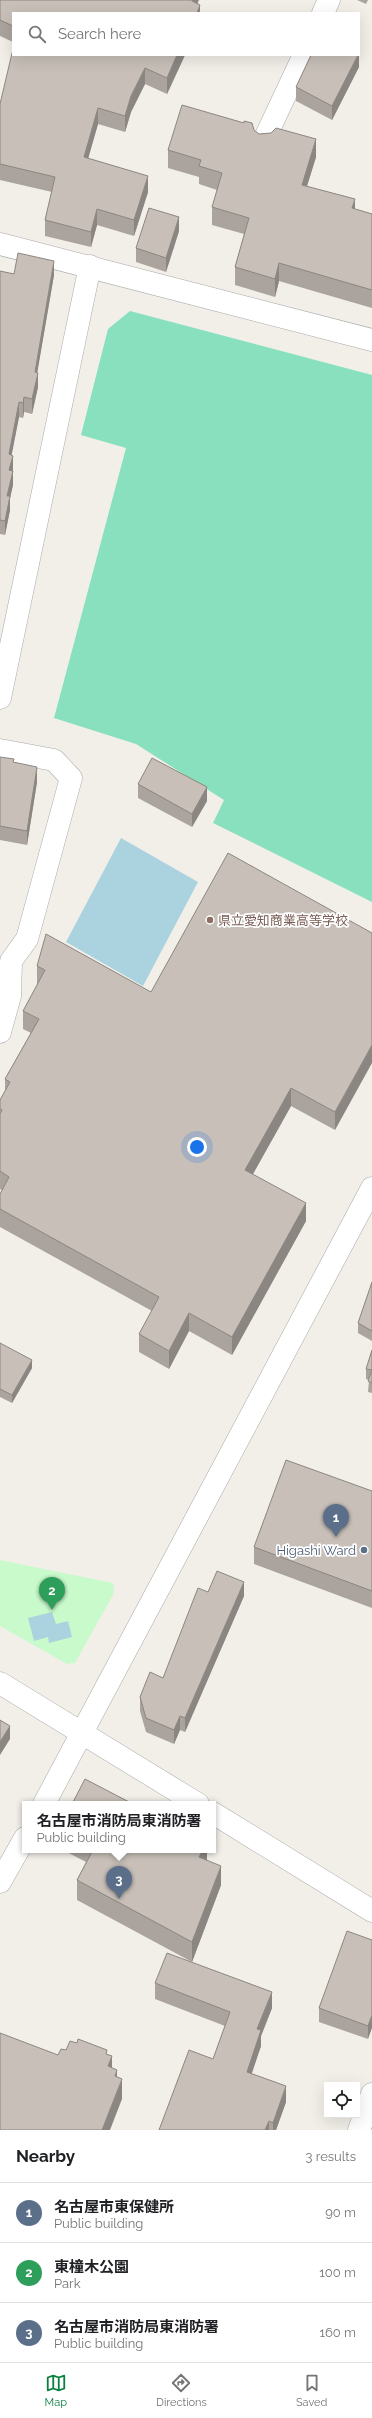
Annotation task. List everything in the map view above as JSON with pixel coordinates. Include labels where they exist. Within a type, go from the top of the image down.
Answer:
[{"type":"street","points":[[323,12],[329,0]]},
{"type":"street","points":[[264,140],[304,56]]},
{"type":"street","points":[[0,244],[372,340]]},
{"type":"street","points":[[0,698],[90,266]]},
{"type":"street","points":[[0,750],[54,760],[71,778],[27,939],[5,960],[10,996],[0,1032]]},
{"type":"street","points":[[46,1801],[372,1188]]},
{"type":"street","points":[[0,1682],[193,1801]]},
{"type":"street","points":[[216,1815],[372,1911]]},
{"type":"street","points":[[0,1882],[22,1843]]},
{"type":"street","points":[[359,2130],[372,2094]]},
{"type":"green space","points":[[130,311],[372,375],[372,902],[213,823],[224,800],[136,744],[54,718],[126,448],[81,435],[108,329]]},
{"type":"green space","points":[[0,1560],[113,1583],[114,1593],[75,1663],[67,1664],[0,1626]]},
{"type":"water","points":[[121,838],[198,882],[143,986],[66,942]]},
{"type":"water","points":[[52,1612],[56,1624],[68,1621],[72,1637],[49,1643],[48,1637],[34,1641],[28,1618]]},
{"type":"building","points":[[0,0],[192,0],[200,5],[197,12],[12,12],[12,26],[0,20]]},
{"type":"building","points":[[12,53],[12,56],[177,56],[167,78],[145,68],[131,96],[125,116],[98,108],[84,157],[148,176],[134,220],[97,209],[91,232],[45,220],[55,177],[0,164],[0,104]]},
{"type":"building","points":[[311,56],[357,56],[332,106],[296,87]]},
{"type":"building","points":[[182,105],[244,123],[244,121],[252,123],[254,130],[259,134],[271,133],[276,128],[316,139],[302,185],[355,199],[352,208],[372,214],[372,290],[279,263],[275,279],[235,267],[249,218],[212,207],[222,173],[199,166],[201,160],[168,150]]},
{"type":"building","points":[[149,208],[179,217],[166,258],[136,248]]},
{"type":"building","points":[[18,253],[54,261],[35,372],[38,373],[32,399],[24,397],[23,403],[19,402],[9,454],[13,456],[9,470],[13,471],[7,496],[10,496],[5,521],[0,520],[0,271],[14,274]]},
{"type":"building","points":[[0,757],[14,759],[13,762],[37,767],[27,831],[0,826]]},
{"type":"building","points":[[152,758],[207,787],[192,814],[138,784]]},
{"type":"building","points":[[228,853],[372,933],[372,1045],[335,1112],[291,1088],[245,1170],[306,1203],[232,1337],[189,1313],[169,1351],[139,1334],[159,1297],[0,1209],[0,1194],[9,1177],[0,1171],[0,1114],[2,1110],[0,1109],[0,1100],[10,1082],[5,1079],[39,1019],[23,1011],[45,970],[37,966],[46,934],[151,992]]},
{"type":"building","points":[[372,1282],[372,1331],[358,1323]]},
{"type":"building","points":[[0,1343],[32,1360],[12,1395],[0,1389]]},
{"type":"building","points":[[372,1350],[372,1370],[366,1369]]},
{"type":"building","points":[[372,1370],[372,1383],[368,1381]]},
{"type":"building","points":[[286,1460],[372,1491],[372,1591],[254,1547]]},
{"type":"building","points":[[217,1571],[244,1582],[185,1718],[180,1716],[174,1730],[146,1718],[140,1697],[150,1672],[163,1678],[198,1588],[208,1592]]},
{"type":"building","points":[[0,1720],[10,1726],[0,1742]]},
{"type":"building","points":[[85,1779],[127,1801],[74,1801]]},
{"type":"building","points":[[91,1853],[201,1853],[199,1857],[221,1866],[192,1942],[77,1880]]},
{"type":"building","points":[[347,1931],[372,1940],[372,2015],[368,2026],[319,2008]]},
{"type":"building","points":[[167,1953],[272,1992],[257,2029],[261,2030],[247,2072],[286,2086],[273,2123],[269,2121],[265,2130],[159,2130],[189,2050],[213,2059],[230,2012],[155,1983]]},
{"type":"building","points":[[0,2033],[58,2055],[61,2049],[66,2050],[70,2041],[77,2043],[78,2039],[107,2050],[106,2054],[112,2056],[108,2066],[117,2070],[115,2076],[122,2079],[102,2130],[0,2130]]},
{"type":"place","name":"県立愛知商業高等学校","points":[[210,920]]},
{"type":"place","name":"名古屋市東保健所","points":[[336,1537]]},
{"type":"place","name":"Higashi Ward","points":[[364,1550]]},
{"type":"place","name":"東橦木公園","points":[[52,1610]]},
{"type":"place","name":"名古屋市消防局東消防署","points":[[119,1899]]}]
